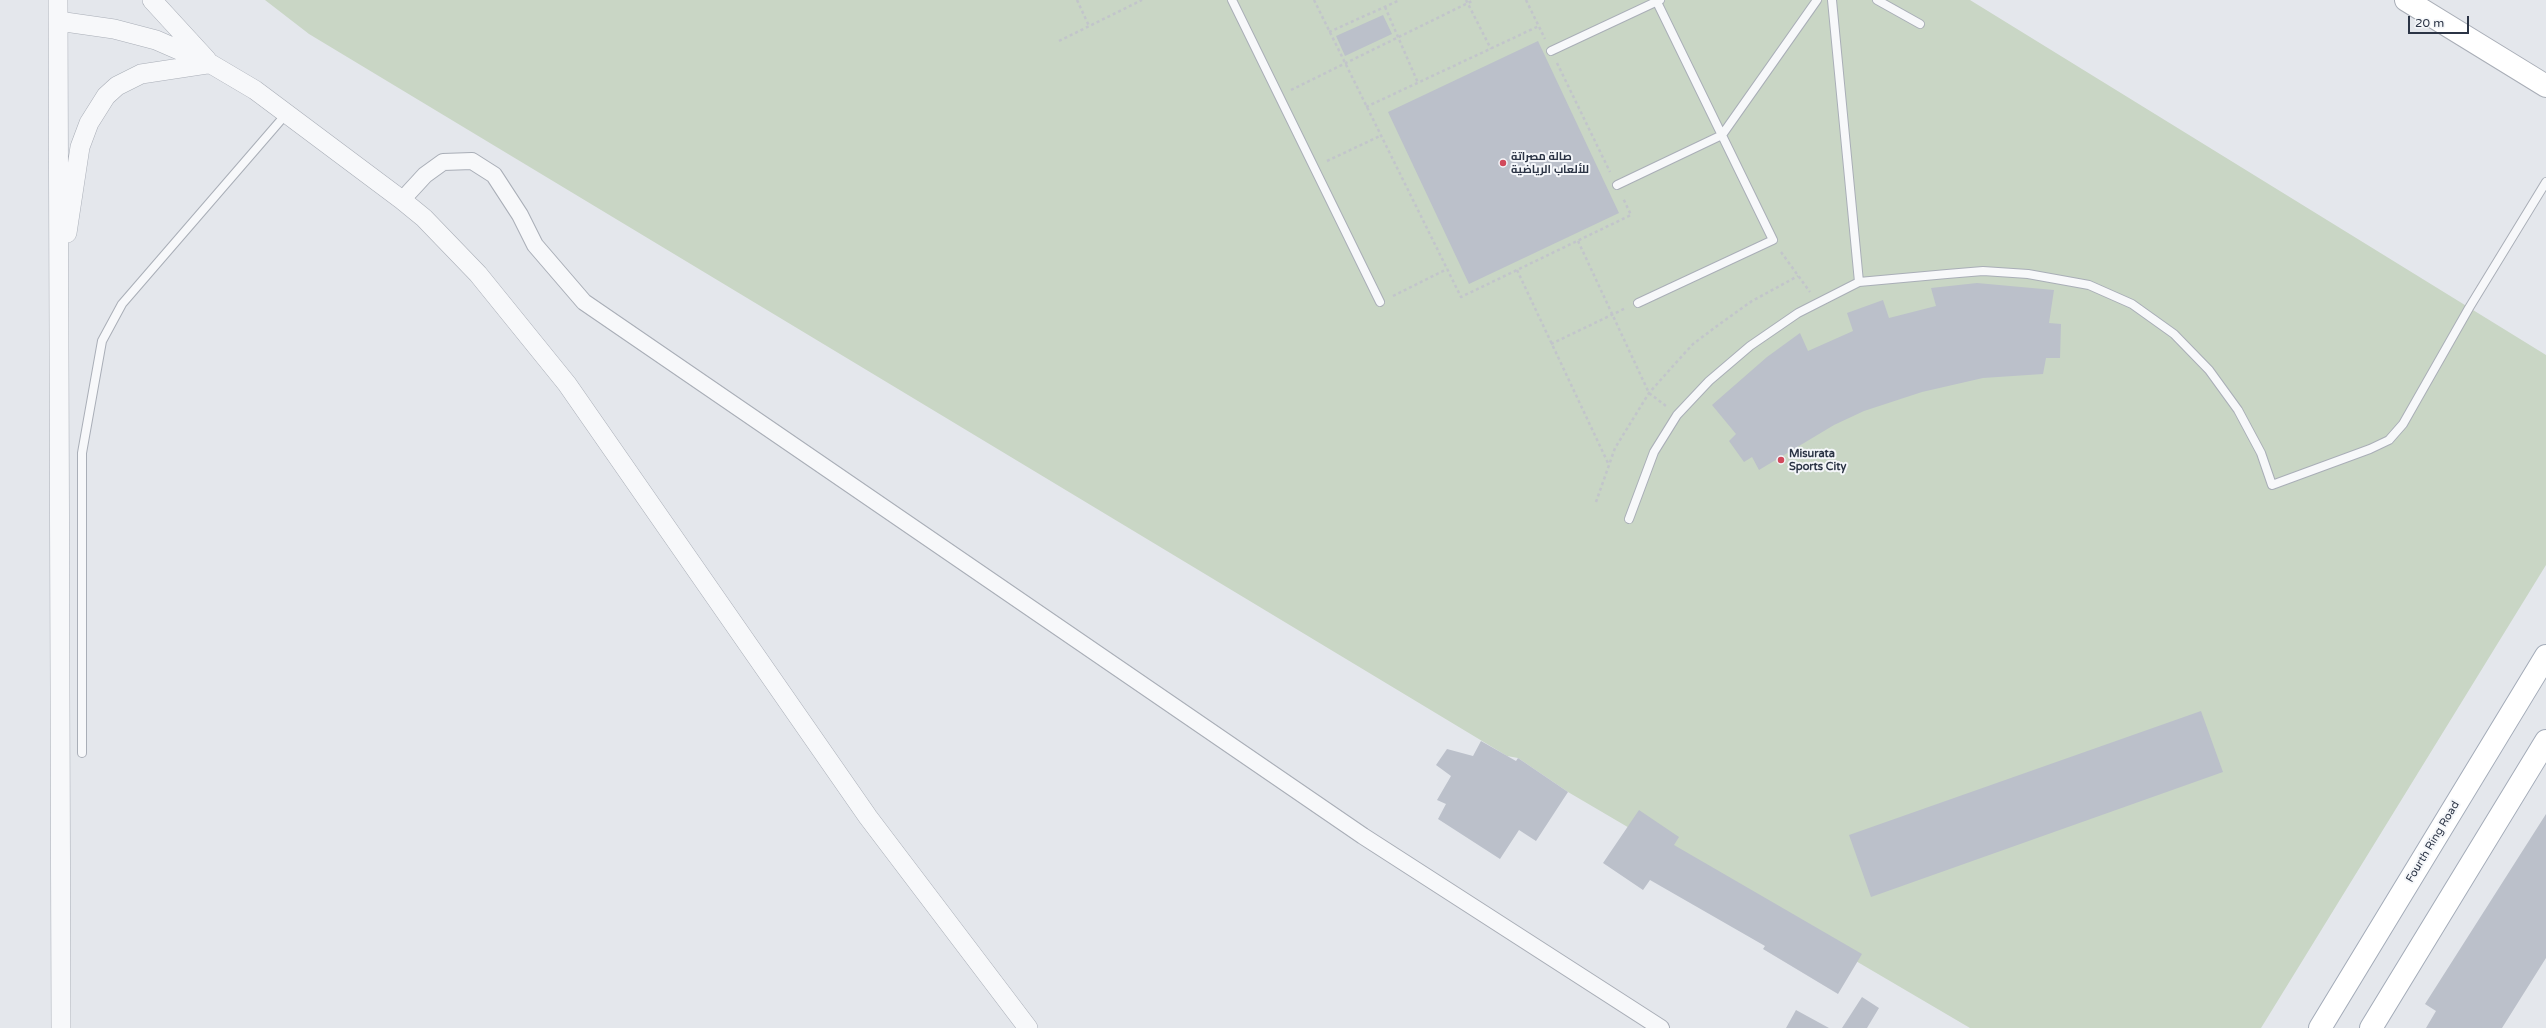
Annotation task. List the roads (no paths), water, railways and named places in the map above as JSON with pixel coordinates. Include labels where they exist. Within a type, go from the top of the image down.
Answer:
[{"type":"main road","points":[[2406,0],[2546,86]]},
{"type":"main road","name":"Fourth Ring Road","points":[[2320,1028],[2546,656]]},
{"type":"main road","points":[[2371,1028],[2546,741]]},
{"type":"street","points":[[58,0],[61,1028]]},
{"type":"street","points":[[152,0],[211,64]]},
{"type":"street","points":[[58,21],[114,29],[156,40],[211,64],[255,90],[424,218],[478,274],[567,384],[868,817],[1028,1028]]},
{"type":"street","points":[[58,297],[80,147],[89,123],[98,107],[106,96],[117,86],[141,74],[186,66],[211,64]]},
{"type":"street","points":[[402,200],[425,175],[443,162],[472,162],[494,175],[520,215],[535,245],[584,302],[1363,836],[1661,1028]]},
{"type":"lane","points":[[1232,0],[1380,302]]},
{"type":"lane","points":[[1551,51],[1658,0],[1773,240],[1638,303]]},
{"type":"lane","points":[[1617,185],[1722,135],[1817,0]]},
{"type":"lane","points":[[1832,0],[1859,282]]},
{"type":"lane","points":[[1877,0],[1920,24]]},
{"type":"lane","points":[[82,753],[82,453],[102,341],[122,304],[287,113]]},
{"type":"lane","points":[[1629,519],[1654,452],[1677,415],[1709,381],[1750,346],[1798,313],[1859,282],[1983,271],[2028,274],[2089,285],[2132,304],[2174,334],[2209,370],[2238,410],[2261,453],[2272,485],[2370,449],[2389,440],[2403,424],[2470,308],[2546,182]]},
{"type":"place","name":"صالة مصراتة للألعاب الرياضية","points":[[1503,163]]},
{"type":"place","name":"Misurata Sports City","points":[[1781,460]]}]
